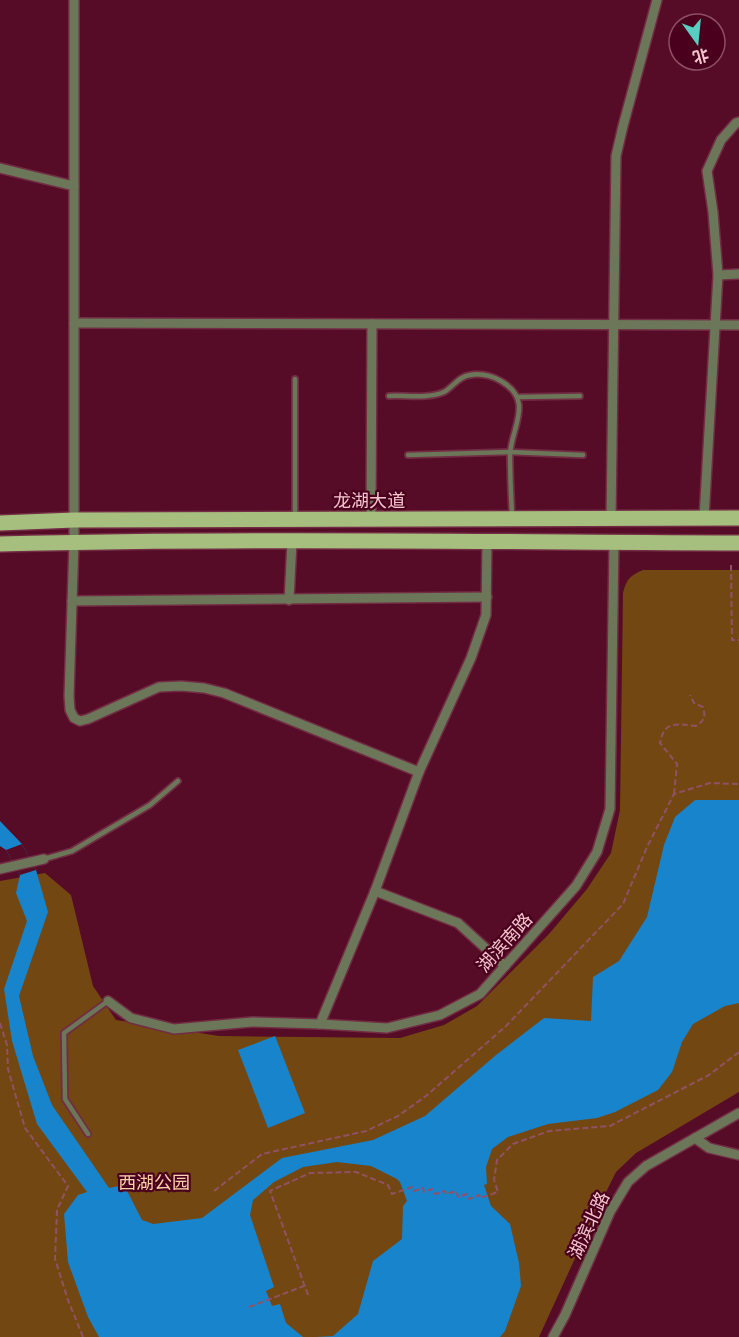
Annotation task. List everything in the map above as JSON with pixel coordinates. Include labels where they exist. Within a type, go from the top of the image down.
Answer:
[{"type":"main road","name":"龙湖大道","points":[[0,523],[74,520],[739,518]]},
{"type":"main road","points":[[0,544],[74,542],[739,543]]},
{"type":"street","points":[[74,0],[74,542],[70,710],[74,718],[80,721],[106,712],[159,687],[204,688],[224,693],[419,772]]},
{"type":"street","points":[[611,519],[616,156],[622,126],[657,0]]},
{"type":"street","points":[[704,518],[718,275],[713,212],[706,171],[721,140],[739,122]]},
{"type":"street","points":[[0,168],[74,186]]},
{"type":"street","points":[[718,275],[739,274]]},
{"type":"street","points":[[74,323],[739,325]]},
{"type":"street","points":[[371,519],[372,324]]},
{"type":"street","points":[[289,600],[292,542]]},
{"type":"street","points":[[320,1024],[375,891],[419,772],[471,658],[486,615],[487,542]]},
{"type":"street","name":"湖滨南路","points":[[108,1001],[131,1018],[174,1029],[252,1022],[387,1028],[440,1015],[480,994],[576,886],[597,852],[610,809],[614,543]]},
{"type":"street","points":[[72,601],[487,597]]},
{"type":"street","points":[[0,869],[44,859]]},
{"type":"street","points":[[375,891],[459,923],[505,966]]},
{"type":"street","name":"湖滨北路","points":[[553,1337],[610,1212],[628,1182],[646,1166],[739,1113]]},
{"type":"street","points":[[695,1138],[709,1148],[739,1155]]},
{"type":"lane","points":[[389,396],[435,395],[469,375],[491,376],[506,384],[518,397],[520,411],[510,452],[512,519]]},
{"type":"lane","points":[[295,378],[295,520]]},
{"type":"lane","points":[[518,397],[580,396]]},
{"type":"lane","points":[[408,455],[510,452],[584,455]]},
{"type":"lane","points":[[44,859],[72,851],[150,805],[178,781]]},
{"type":"lane","points":[[88,1134],[65,1099],[64,1033],[108,1001]]},
{"type":"path","points":[[731,565],[732,640],[739,640]]},
{"type":"path","points":[[214,1191],[262,1154],[366,1131],[398,1116],[426,1096],[505,1027],[623,904],[647,847],[674,794],[677,764],[660,743],[662,734],[669,726],[677,724],[696,726],[703,722],[705,715],[703,707],[694,704],[690,695]]},
{"type":"path","points":[[674,794],[710,783],[739,784]]},
{"type":"path","points":[[0,1023],[7,1045],[8,1069],[25,1128],[68,1186],[57,1210],[56,1259],[68,1300],[83,1337]]},
{"type":"path","points":[[308,1295],[270,1191],[310,1173],[356,1172],[388,1185],[392,1194],[412,1187],[414,1191],[423,1188],[424,1192],[432,1189],[435,1194],[445,1191],[446,1194],[456,1191],[458,1197],[467,1194],[469,1199],[479,1195],[480,1198],[498,1192],[494,1180],[497,1160],[513,1144],[549,1131],[610,1126],[709,1075],[739,1052]]},
{"type":"path","points":[[249,1307],[304,1287]]},
{"type":"green space","name":"西湖公园","points":[[643,570],[739,570],[739,1092],[636,1153],[616,1172],[539,1337],[0,1337],[0,881],[45,873],[71,895],[93,986],[116,1020],[219,1036],[400,1038],[444,1025],[477,1006],[549,934],[587,889],[611,853],[620,810],[623,593],[630,578]]},
{"type":"water","points":[[695,800],[739,800],[739,1003],[725,1006],[693,1024],[682,1042],[672,1072],[658,1090],[615,1112],[597,1118],[548,1124],[508,1137],[492,1149],[486,1167],[487,1184],[484,1185],[491,1206],[510,1224],[519,1263],[521,1286],[505,1331],[500,1337],[316,1337],[333,1336],[358,1314],[373,1261],[402,1239],[403,1206],[407,1201],[397,1179],[371,1166],[337,1162],[303,1167],[274,1182],[253,1200],[250,1215],[274,1287],[266,1291],[272,1306],[280,1304],[286,1323],[303,1337],[99,1337],[88,1317],[68,1262],[64,1214],[78,1195],[87,1192],[37,1124],[12,1041],[4,989],[27,921],[16,893],[20,875],[6,850],[0,846],[0,821],[22,844],[36,870],[48,912],[19,996],[33,1056],[52,1105],[109,1188],[124,1185],[142,1220],[153,1224],[202,1218],[282,1158],[373,1140],[425,1116],[496,1055],[544,1018],[591,1021],[593,977],[619,961],[647,917],[664,845],[675,817]]},
{"type":"water","points":[[275,1036],[305,1113],[268,1128],[238,1050]]},
{"type":"pier","points":[[22,844],[36,870],[20,875],[6,850]]}]
